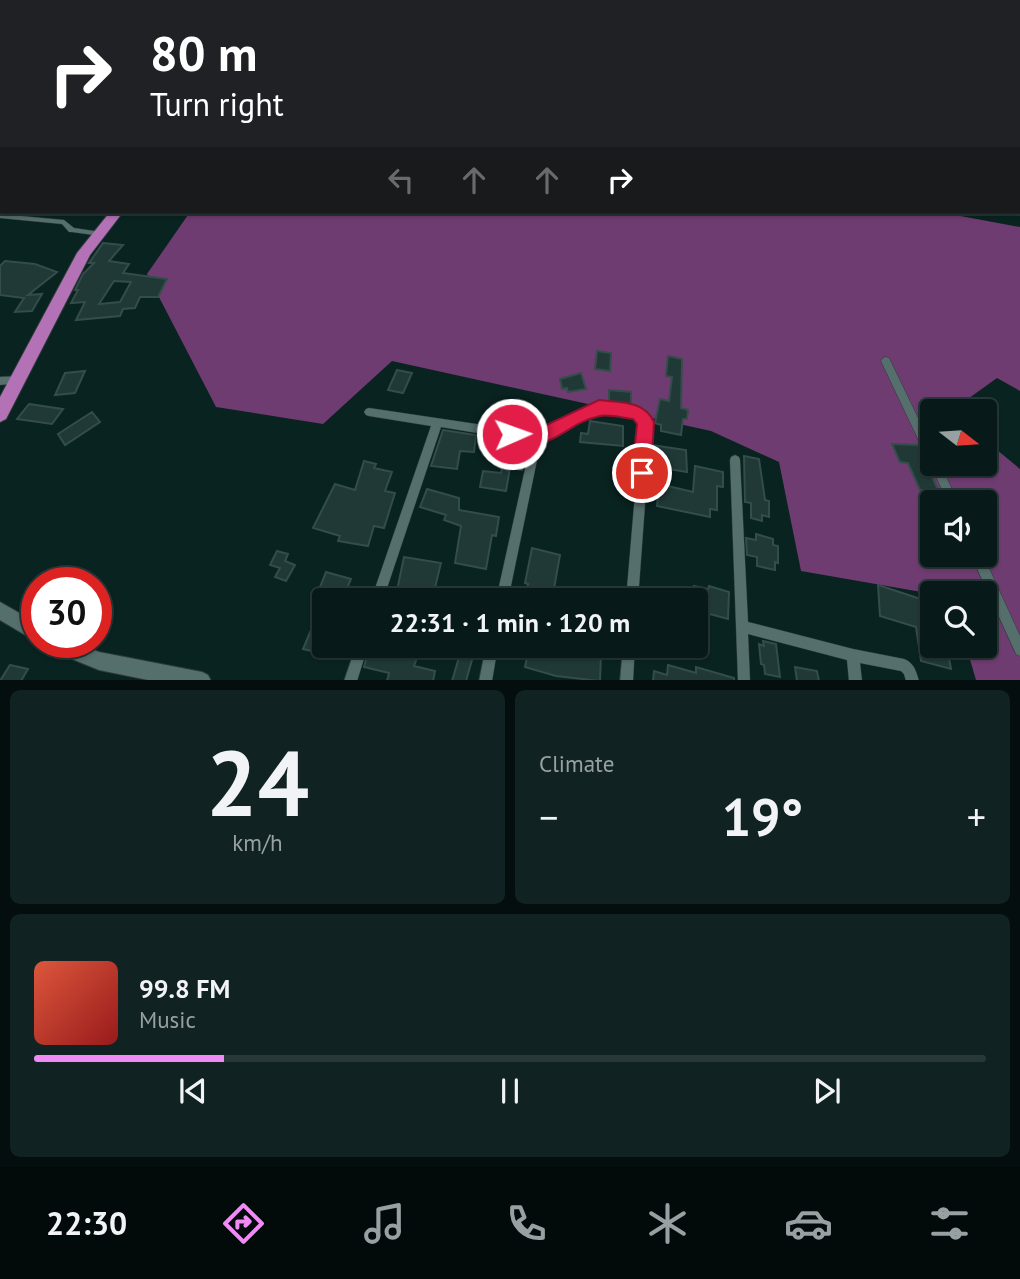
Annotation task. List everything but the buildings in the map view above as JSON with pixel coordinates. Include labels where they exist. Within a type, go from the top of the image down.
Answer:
[{"type":"highway","points":[[0,414],[83,253],[117,214]]},
{"type":"main road","points":[[0,610],[21,623]]},
{"type":"main road","points":[[91,658],[197,680]]},
{"type":"street","points":[[0,216],[64,222],[72,230],[101,234]]},
{"type":"street","points":[[886,360],[920,432]]},
{"type":"street","points":[[0,381],[18,380]]},
{"type":"street","points":[[369,412],[537,438],[599,408],[638,412],[646,422],[633,588]]},
{"type":"street","points":[[381,588],[437,424]]},
{"type":"street","points":[[505,588],[537,438]]},
{"type":"street","points":[[735,460],[744,680]]},
{"type":"street","points":[[982,567],[1020,650]]},
{"type":"street","points":[[741,626],[853,655],[904,665],[913,680]]},
{"type":"street","points":[[853,655],[856,680]]},
{"type":"street","points":[[350,680],[358,658]]},
{"type":"street","points":[[485,680],[490,658]]},
{"type":"street","points":[[626,680],[628,658]]},
{"type":"shaded area","points":[[189,214],[950,214],[1020,227],[1020,391],[997,378],[968,399],[920,399],[920,476],[998,476],[998,451],[1020,469],[1020,680],[976,680],[970,658],[997,658],[997,581],[920,581],[920,592],[801,571],[779,462],[711,431],[392,361],[323,424],[216,407],[147,274]]},
{"type":"route","points":[[512,434],[537,438],[599,408],[638,412],[646,422],[642,473]]}]
